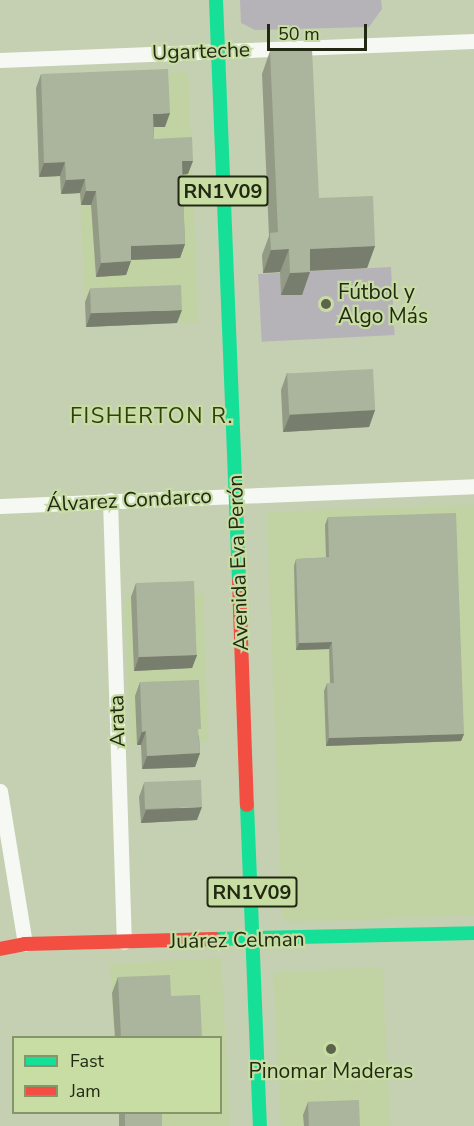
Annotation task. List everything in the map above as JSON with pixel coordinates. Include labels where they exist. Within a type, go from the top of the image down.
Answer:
[{"type":"main road","name":"Avenida Eva Perón","points":[[216,0],[260,1126]]},
{"type":"main road","name":"Juárez Celman","points":[[0,949],[25,944],[474,933]]},
{"type":"street","name":"Ugarteche","points":[[0,60],[474,41]]},
{"type":"street","name":"Álvarez Condarco","points":[[0,506],[474,486]]},
{"type":"street","name":"Arata","points":[[110,500],[124,942]]},
{"type":"street","points":[[0,797],[25,944]]},
{"type":"shaded area","points":[[240,0],[381,0],[382,9],[369,27],[255,30],[241,23]]},
{"type":"shaded area","points":[[188,72],[198,322],[86,327],[80,193],[61,194],[60,176],[39,177],[36,88],[60,77]]},
{"type":"shaded area","name":"Fútbol y Algo Más","points":[[391,267],[395,335],[262,342],[258,274]]},
{"type":"shaded area","points":[[474,505],[474,915],[287,922],[282,915],[267,512]]},
{"type":"shaded area","points":[[203,594],[208,742],[130,745],[125,597]]},
{"type":"shaded area","points":[[221,958],[230,1126],[119,1126],[119,1114],[222,1114],[222,1036],[114,1036],[110,964]]},
{"type":"shaded area","name":"Pinomar Maderas","points":[[382,967],[390,1126],[281,1126],[273,973]]},
{"type":"building","points":[[312,49],[319,198],[373,196],[375,246],[310,249],[310,272],[290,273],[289,249],[271,250],[270,233],[278,232],[270,51]]},
{"type":"building","points":[[168,69],[170,113],[153,114],[154,139],[192,137],[193,161],[182,161],[185,244],[131,246],[131,261],[101,263],[96,191],[86,191],[85,179],[66,180],[65,162],[44,163],[41,74]]},
{"type":"building","points":[[181,285],[182,310],[91,313],[90,288]]},
{"type":"building","points":[[373,369],[375,410],[289,414],[287,374]]},
{"type":"building","points":[[456,513],[464,734],[329,738],[327,683],[334,683],[332,642],[299,643],[296,559],[329,557],[328,517]]},
{"type":"building","points":[[194,581],[197,655],[139,657],[136,583]]},
{"type":"building","points":[[199,680],[200,753],[147,756],[146,731],[142,732],[140,682]]},
{"type":"building","points":[[201,780],[202,807],[145,809],[144,782]]},
{"type":"building","points":[[170,975],[171,996],[200,995],[202,1036],[121,1036],[118,977]]},
{"type":"building","points":[[359,1100],[360,1126],[309,1126],[308,1102]]},
{"type":"building","points":[[125,1114],[162,1114],[162,1126],[125,1126]]},
{"type":"traffic: fast","points":[[216,0],[239,581]]},
{"type":"traffic: fast","points":[[247,805],[260,1126]]},
{"type":"traffic: fast","points":[[215,939],[474,933]]},
{"type":"traffic: jam","points":[[239,581],[247,805]]},
{"type":"traffic: jam","points":[[0,949],[25,944],[215,939]]},
{"type":"place","name":"Fútbol y Algo Más","points":[[326,304]]},
{"type":"place","name":"Pinomar Maderas","points":[[331,1049]]},
{"type":"district","name":"FISHERTON R.","points":[[152,417]]}]
